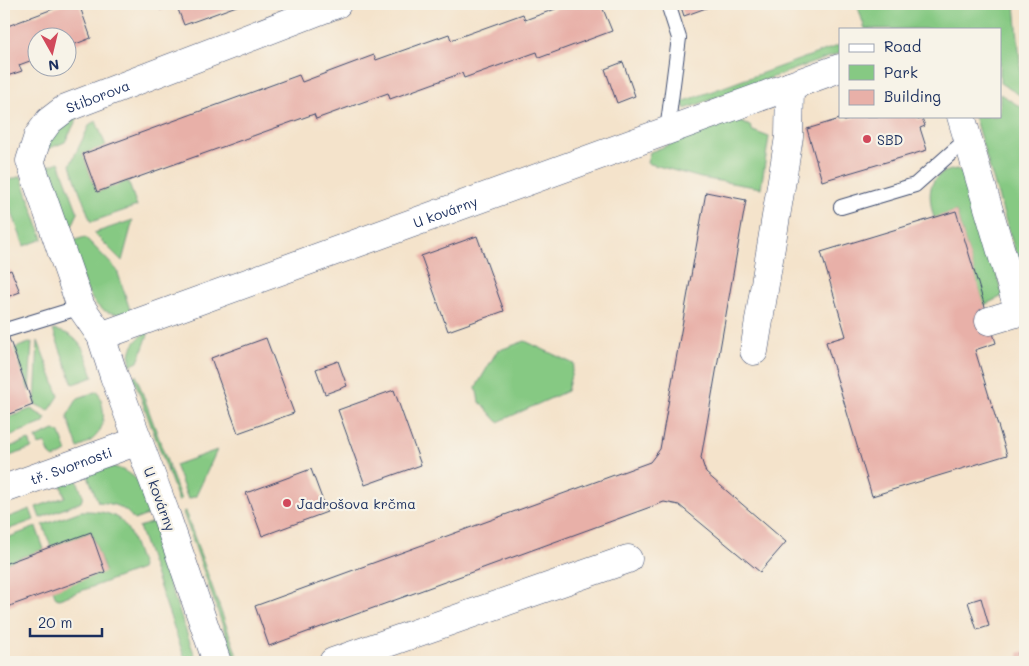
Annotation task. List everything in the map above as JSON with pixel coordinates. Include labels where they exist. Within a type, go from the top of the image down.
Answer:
[{"type":"street","name":"Stiborova","points":[[81,307],[30,162],[38,136],[49,121],[66,108],[319,7]]},
{"type":"street","name":"U kovárny","points":[[100,336],[326,263],[667,131],[839,68]]},
{"type":"street","points":[[754,351],[789,137],[790,86]]},
{"type":"street","points":[[964,127],[1018,312],[989,321]]},
{"type":"street","name":"U kovárny","points":[[81,307],[100,336],[166,512],[217,662]]},
{"type":"street","name":"tř. Svornosti","points":[[4,489],[138,441]]},
{"type":"street","points":[[332,662],[628,559]]},
{"type":"lane","points":[[667,131],[680,38],[668,4]]},
{"type":"lane","points":[[841,207],[915,184],[964,127]]},
{"type":"lane","points":[[6,330],[81,307]]},
{"type":"green space","points":[[857,4],[1015,4],[1023,97],[1002,84],[1002,28],[865,28]]},
{"type":"green space","points":[[839,45],[839,53],[685,109],[682,102]]},
{"type":"green space","points":[[1002,95],[1024,109],[1025,284],[975,118],[1002,118]]},
{"type":"green space","points":[[79,115],[65,142],[43,151],[47,139]]},
{"type":"green space","points":[[737,120],[750,126],[753,131],[769,137],[761,188],[701,178],[647,163],[650,152]]},
{"type":"green space","points":[[96,121],[106,146],[83,154],[97,192],[128,181],[137,206],[91,222],[70,165],[90,124]]},
{"type":"green space","points":[[59,162],[78,213],[71,228],[65,231],[43,168]]},
{"type":"green space","points":[[957,169],[968,177],[1003,296],[984,305],[956,211],[934,218],[930,200],[930,193],[935,180],[947,171]]},
{"type":"green space","points":[[21,176],[43,239],[24,246],[4,190],[4,182]]},
{"type":"green space","points":[[133,220],[122,261],[94,233]]},
{"type":"green space","points":[[85,237],[117,270],[131,313],[120,314],[103,310],[97,306],[88,293],[69,242]]},
{"type":"green space","points":[[53,330],[70,335],[76,340],[85,353],[93,377],[73,384]]},
{"type":"green space","points":[[147,332],[148,335],[138,362],[131,365],[131,350],[139,338]]},
{"type":"green space","points":[[38,341],[59,396],[49,411],[35,404]]},
{"type":"green space","points":[[525,341],[574,364],[567,391],[498,422],[479,401],[476,387],[497,351]]},
{"type":"green space","points":[[32,342],[29,391],[15,348]]},
{"type":"green space","points":[[136,375],[181,500],[179,502],[133,376]]},
{"type":"green space","points":[[98,391],[103,409],[102,425],[94,438],[78,448],[67,416],[78,398]]},
{"type":"green space","points":[[31,409],[46,418],[43,423],[4,438],[4,419]]},
{"type":"green space","points":[[54,430],[60,433],[67,452],[54,458],[50,455],[45,443],[39,445],[36,438]]},
{"type":"green space","points":[[29,440],[32,448],[4,458],[4,449]]},
{"type":"green space","points":[[217,450],[196,496],[188,499],[175,465]]},
{"type":"green space","points":[[114,467],[123,470],[136,479],[144,490],[153,513],[134,520],[118,506],[98,502],[86,471]]},
{"type":"green space","points":[[75,475],[83,496],[81,502],[40,518],[36,507],[65,497],[60,482]]},
{"type":"green space","points":[[30,509],[34,520],[4,531],[4,519]]},
{"type":"green space","points":[[81,511],[108,514],[124,524],[133,541],[142,566],[141,569],[59,599],[56,598],[53,590],[105,571],[91,532],[51,547],[43,525]]},
{"type":"green space","points":[[185,511],[239,662],[234,657],[227,638],[183,512]]},
{"type":"green space","points":[[156,521],[165,544],[160,557],[197,662],[186,662],[139,527]]},
{"type":"green space","points":[[36,527],[44,549],[4,564],[4,539]]},
{"type":"building","points":[[66,4],[79,4],[91,38],[78,43],[78,28],[28,28],[28,62],[19,65],[22,71],[4,77],[4,34],[7,32],[5,27]]},
{"type":"building","points":[[158,4],[176,4],[160,10]]},
{"type":"building","points":[[176,4],[242,4],[184,25]]},
{"type":"building","points":[[569,4],[601,4],[612,31],[539,58],[537,52],[464,78],[462,73],[390,99],[388,93],[316,119],[314,114],[97,192],[83,154],[299,75],[302,82],[374,55],[376,60],[449,34],[451,40],[523,14],[525,20]]},
{"type":"building","points":[[680,4],[717,4],[684,16]]},
{"type":"building","points":[[623,62],[635,96],[617,103],[605,69]]},
{"type":"building","name":"SBD","points":[[843,118],[844,121],[853,118],[918,118],[918,120],[922,118],[925,126],[920,128],[927,150],[822,181],[807,129]]},
{"type":"building","points":[[706,192],[746,200],[701,458],[706,473],[786,542],[760,572],[679,505],[664,502],[269,646],[255,606],[650,462],[660,449]]},
{"type":"building","points":[[956,211],[996,343],[975,350],[1007,455],[872,496],[826,342],[846,336],[821,252]]},
{"type":"building","points":[[477,236],[504,311],[448,331],[421,256]]},
{"type":"building","points":[[11,270],[20,292],[4,298],[4,273]]},
{"type":"building","points":[[4,324],[33,405],[4,416]]},
{"type":"building","points":[[266,338],[294,413],[238,433],[211,358]]},
{"type":"building","points":[[338,361],[347,386],[325,394],[316,369]]},
{"type":"building","points":[[394,390],[421,465],[365,485],[338,410]]},
{"type":"building","name":"Jadrošova krčma","points":[[311,469],[327,512],[262,536],[246,493]]},
{"type":"building","points":[[91,532],[105,572],[4,608],[4,564]]},
{"type":"building","points":[[981,598],[989,626],[977,630],[968,602]]},
{"type":"building","points":[[1025,651],[1025,662],[1020,662],[1018,653]]},
{"type":"place","name":"SBD","points":[[867,139]]},
{"type":"place","name":"Jadrošova krčma","points":[[287,503]]}]
